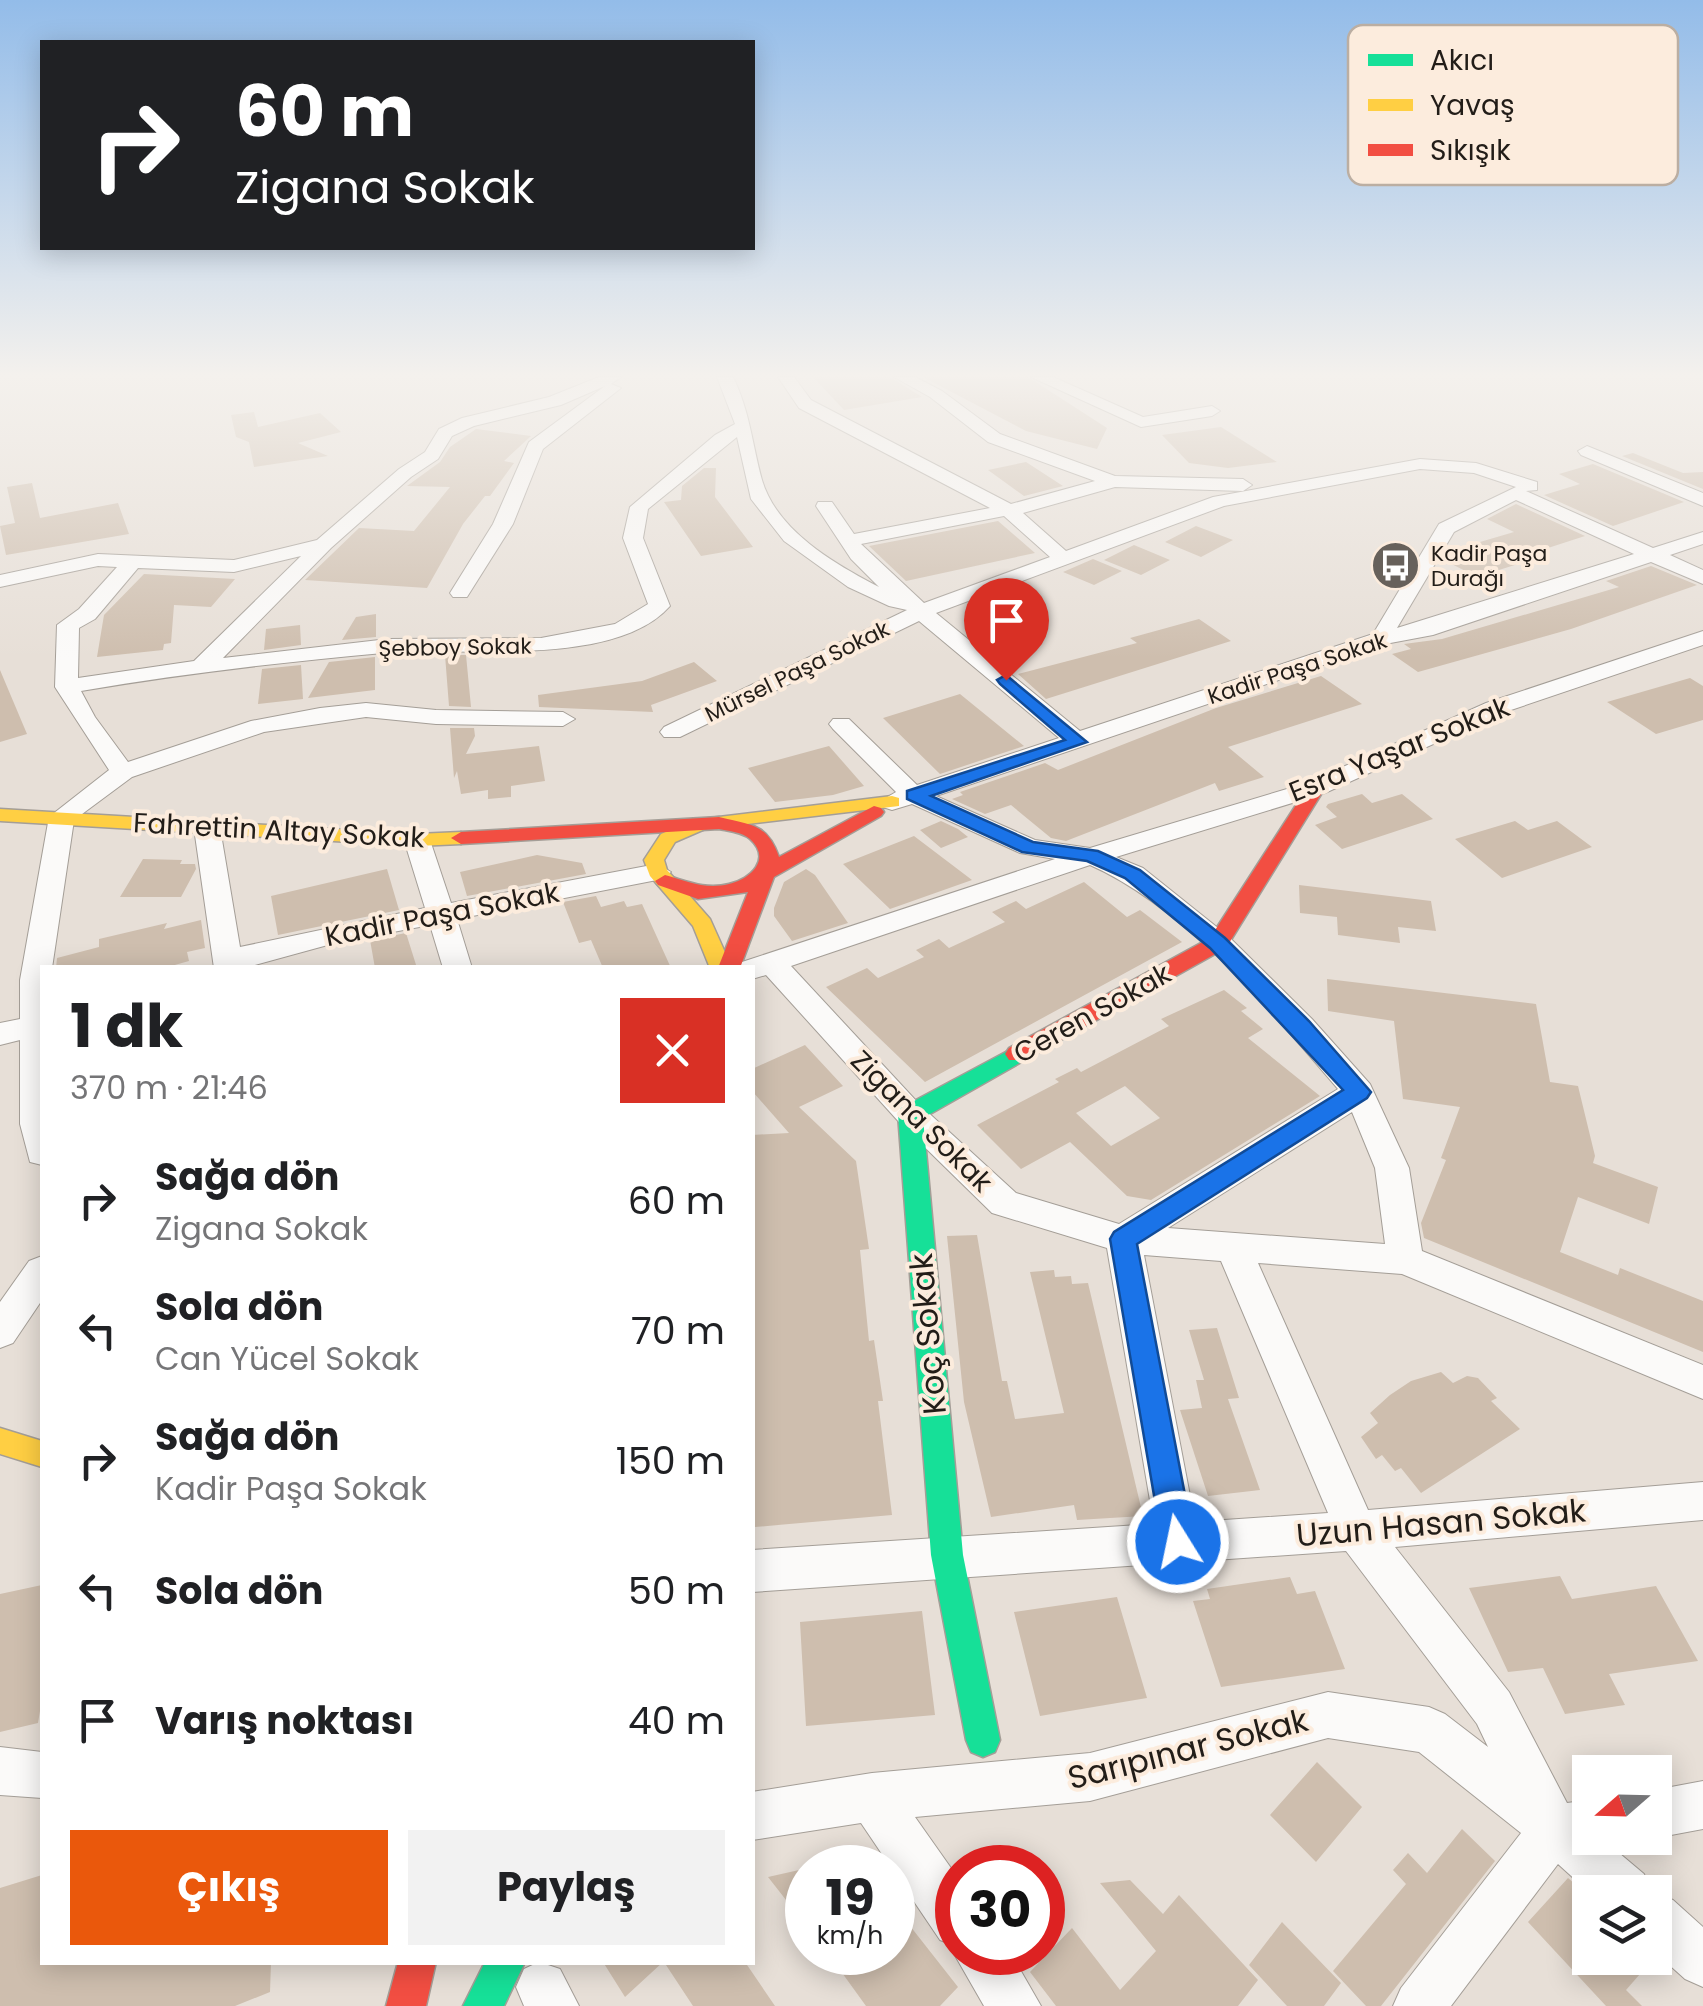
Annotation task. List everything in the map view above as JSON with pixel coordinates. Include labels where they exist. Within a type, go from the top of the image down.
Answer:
[{"type":"street","points":[[202,666],[324,544],[409,471]]},
{"type":"street","points":[[460,593],[504,524],[525,471]]},
{"type":"street","name":"Şebboy Sokak","points":[[66,688],[202,666],[388,646],[542,646],[622,629],[659,606],[633,538],[639,507],[683,471]]},
{"type":"street","points":[[751,471],[753,484],[781,530],[869,592],[922,611]]},
{"type":"street","points":[[932,471],[1007,510],[1065,560]]},
{"type":"street","points":[[1085,471],[1114,481],[1308,485],[1397,471]]},
{"type":"street","points":[[1481,471],[1650,556],[1703,578]]},
{"type":"street","points":[[1635,471],[1703,500]]},
{"type":"street","points":[[848,541],[1054,500],[1114,481]]},
{"type":"street","name":"Mürsel Paşa Sokak","points":[[672,732],[922,611],[1065,560],[1183,511],[1308,485]]},
{"type":"street","points":[[1381,638],[1446,528],[1523,490]]},
{"type":"street","points":[[824,506],[848,541],[888,584],[1078,742]]},
{"type":"street","name":"Kadir Paşa Sokak","points":[[701,824],[903,798],[1381,638],[1425,630],[1703,538]]},
{"type":"street","points":[[0,580],[98,560],[234,566],[324,544]]},
{"type":"street","points":[[123,772],[69,700],[64,650],[68,625],[88,614],[134,560]]},
{"type":"street","name":"Esra Yaşar Sokak","points":[[762,966],[1091,856],[1316,788],[1494,708],[1703,638]]},
{"type":"street","points":[[40,1143],[36,1124],[36,980],[62,817],[123,772],[259,726],[366,710],[436,718],[563,719]]},
{"type":"street","points":[[840,724],[903,798],[1029,847],[1091,856],[1133,874],[1218,943],[1301,1026],[1359,1092],[1392,1168],[1405,1260]]},
{"type":"street","name":"Ceren Sokak","points":[[910,1114],[1218,943],[1316,788]]},
{"type":"street","name":"Kadir Paşa Sokak","points":[[764,873],[903,798]]},
{"type":"street","name":"Fahrettin Altay Sokak","points":[[0,815],[417,840],[701,824]]},
{"type":"street","points":[[720,965],[703,924],[657,872],[654,860],[668,838],[701,824],[719,823],[752,831],[770,850],[770,862],[730,965]]},
{"type":"street","points":[[207,828],[228,964]]},
{"type":"street","points":[[558,832],[612,847],[680,889],[717,894],[752,883],[764,873]]},
{"type":"street","points":[[417,840],[457,965]]},
{"type":"street","name":"Kadir Paşa Sokak","points":[[228,964],[335,934],[657,872]]},
{"type":"street","name":"Zigana Sokak","points":[[762,966],[1004,1203],[1123,1239],[1405,1260],[1703,1382]]},
{"type":"street","points":[[0,1034],[38,1025]]},
{"type":"street","points":[[1178,1542],[1123,1239],[1359,1092]]},
{"type":"street","name":"Koç Sokak","points":[[910,1114],[947,1555],[983,1740]]},
{"type":"street","points":[[1233,1247],[1356,1531],[1493,1708],[1572,1825]]},
{"type":"street","points":[[0,1332],[40,1274]]},
{"type":"street","name":"Uzun Hasan Sokak","points":[[755,1571],[947,1555],[1356,1531],[1703,1501]]},
{"type":"street","name":"Sarıpınar Sokak","points":[[755,1816],[872,1797],[1090,1777],[1328,1715],[1429,1730],[1572,1825]]},
{"type":"street","points":[[0,1771],[40,1775]]},
{"type":"street","points":[[872,1797],[935,1889]]},
{"type":"street","points":[[1672,1811],[1703,1805]]},
{"type":"street","points":[[1419,2006],[1572,1827]]},
{"type":"street","name":"Sarıpınar Sokak","points":[[1596,1855],[1612,1875]]},
{"type":"street","points":[[1672,1933],[1703,1961]]},
{"type":"street","points":[[406,2006],[416,1965]]},
{"type":"street","points":[[994,1975],[1015,2006]]},
{"type":"street","points":[[483,2006],[534,1985]]},
{"type":"building","points":[[428,471],[508,471],[463,524],[427,588],[305,580],[359,528],[414,531],[450,487],[407,486]]},
{"type":"building","points":[[701,471],[716,471],[715,497],[753,547],[701,556],[664,502],[681,500],[682,486]]},
{"type":"building","points":[[989,471],[1039,471],[1063,486],[1024,496]]},
{"type":"building","points":[[1609,471],[1684,502],[1613,526],[1544,495],[1580,484],[1559,474]]},
{"type":"building","points":[[1658,471],[1703,472],[1703,489]]},
{"type":"building","points":[[32,483],[40,518],[118,503],[129,534],[6,555],[0,526],[15,523],[7,487]]},
{"type":"building","points":[[1516,504],[1585,536],[1514,559],[1521,563],[1477,577],[1442,559],[1446,552],[1514,532],[1487,519]]},
{"type":"building","points":[[998,521],[1035,553],[906,581],[869,546]]},
{"type":"building","points":[[1196,526],[1233,540],[1201,557],[1165,542]]},
{"type":"building","points":[[1134,545],[1170,560],[1141,575],[1104,560]]},
{"type":"building","points":[[1093,559],[1122,571],[1094,585],[1063,572]]},
{"type":"building","points":[[1651,566],[1697,585],[1571,629],[1418,672],[1392,654],[1411,649],[1404,644],[1442,639],[1619,587],[1606,581]]},
{"type":"building","points":[[144,574],[235,579],[211,607],[174,605],[171,643],[164,644],[163,650],[97,657],[104,615]]},
{"type":"building","points":[[376,614],[376,637],[342,640],[356,617]]},
{"type":"building","points":[[1199,619],[1231,641],[1046,699],[1018,674],[1137,643],[1130,638]]},
{"type":"building","points":[[300,625],[301,645],[264,650],[266,629]]},
{"type":"building","points":[[445,655],[466,655],[471,707],[449,706]]},
{"type":"building","points":[[375,657],[375,690],[308,698],[329,662]]},
{"type":"building","points":[[694,662],[717,681],[651,705],[653,712],[539,707],[538,695],[642,681]]},
{"type":"building","points":[[301,665],[303,699],[258,704],[262,669]]},
{"type":"building","points":[[0,670],[27,734],[0,742]]},
{"type":"building","points":[[1321,676],[1362,704],[1228,747],[1264,777],[1219,791],[1215,783],[1066,841],[1051,838],[1011,805],[985,814],[952,799],[963,795],[960,792],[1045,763],[1058,770],[1216,708]]},
{"type":"building","points":[[1690,678],[1703,686],[1703,720],[1656,734],[1607,702]]},
{"type":"building","points":[[960,694],[1024,746],[940,774],[883,718]]},
{"type":"building","points":[[450,728],[474,728],[475,736],[466,754],[539,746],[545,781],[511,786],[511,797],[488,799],[488,790],[461,794],[457,771],[454,778]]},
{"type":"building","points":[[829,746],[864,786],[833,795],[775,802],[748,768]]},
{"type":"building","points":[[1362,794],[1372,803],[1402,794],[1433,819],[1342,849],[1315,825],[1337,817],[1326,807],[1328,804]]},
{"type":"building","points":[[941,821],[968,837],[941,848],[920,830]]},
{"type":"building","points":[[1515,821],[1528,830],[1557,821],[1592,847],[1502,878],[1455,839]]},
{"type":"building","points":[[914,836],[972,880],[890,909],[843,864]]},
{"type":"building","points":[[537,855],[582,863],[586,874],[467,896],[460,872]]},
{"type":"building","points":[[143,859],[182,860],[180,864],[195,864],[196,869],[181,897],[120,897]]},
{"type":"building","points":[[387,869],[399,910],[278,935],[271,896]]},
{"type":"building","points":[[806,869],[815,875],[848,923],[792,941],[774,916],[774,908],[784,882]]},
{"type":"building","points":[[1084,882],[1127,917],[1140,910],[1182,942],[925,1082],[826,987],[867,968],[878,978],[924,957],[916,950],[939,939],[949,948],[1005,922],[992,912],[1016,901],[1026,909]]},
{"type":"building","points":[[1299,885],[1431,901],[1436,931],[1398,927],[1400,943],[1338,935],[1337,917],[1300,913]]},
{"type":"building","points":[[596,896],[601,907],[624,901],[627,907],[642,904],[670,965],[602,965],[591,940],[579,943],[563,902]]},
{"type":"building","points":[[201,920],[205,948],[187,952],[189,961],[175,965],[56,965],[57,958],[99,947],[99,939],[167,923],[164,929]]},
{"type":"building","points":[[406,933],[416,965],[374,965],[370,940]]},
{"type":"building","points":[[1327,979],[1536,1004],[1550,1082],[1578,1086],[1595,1156],[1593,1163],[1658,1187],[1649,1224],[1578,1197],[1560,1252],[1618,1275],[1620,1268],[1703,1301],[1703,1352],[1424,1238],[1421,1223],[1446,1160],[1441,1158],[1460,1107],[1403,1099],[1394,1021],[1328,1011]]},
{"type":"building","points":[[1224,990],[1247,1008],[1241,1011],[1263,1029],[1248,1038],[1320,1096],[1151,1200],[1127,1196],[1070,1142],[1021,1169],[977,1125],[1059,1082],[1055,1079],[1077,1068],[1081,1072],[1169,1026],[1161,1019]],"holes":[[[1125,1086],[1160,1118],[1111,1146],[1076,1113]]]},
{"type":"building","points":[[805,1045],[843,1086],[799,1107],[856,1161],[869,1249],[860,1250],[869,1341],[874,1340],[883,1401],[878,1401],[892,1515],[755,1527],[755,1135],[789,1133],[755,1094],[755,1068]]},
{"type":"building","points":[[977,1235],[1002,1381],[1007,1381],[1015,1419],[1064,1413],[1030,1272],[1054,1270],[1055,1277],[1071,1276],[1072,1284],[1088,1283],[1143,1516],[1077,1520],[1074,1505],[991,1517],[964,1402],[947,1236]]},
{"type":"building","points":[[1217,1328],[1239,1398],[1228,1399],[1260,1490],[1208,1496],[1180,1410],[1202,1408],[1196,1380],[1204,1380],[1189,1330]]},
{"type":"building","points":[[1441,1372],[1453,1383],[1467,1376],[1478,1378],[1497,1398],[1491,1401],[1520,1429],[1421,1493],[1401,1468],[1395,1471],[1382,1455],[1376,1459],[1361,1437],[1378,1423],[1370,1413],[1390,1395],[1411,1381]]},
{"type":"building","points":[[1560,1576],[1572,1599],[1656,1586],[1698,1661],[1609,1674],[1625,1705],[1565,1714],[1543,1668],[1508,1672],[1469,1588]]},
{"type":"building","points":[[1290,1577],[1297,1594],[1315,1591],[1345,1669],[1221,1687],[1193,1601],[1210,1599],[1207,1589]]},
{"type":"building","points":[[40,1585],[38,1723],[0,1732],[0,1594]]},
{"type":"building","points":[[1117,1597],[1147,1698],[1040,1716],[1014,1612]]},
{"type":"building","points":[[922,1611],[935,1715],[806,1726],[800,1622]]},
{"type":"building","points":[[1317,1762],[1362,1807],[1316,1862],[1270,1815]]},
{"type":"building","points":[[1462,1829],[1495,1861],[1381,2006],[1366,2006],[1333,1971],[1406,1884],[1393,1870],[1408,1853],[1427,1873]]},
{"type":"building","points":[[785,1873],[785,1899],[768,1877]]},
{"type":"building","points":[[40,1876],[40,1965],[271,1965],[270,1992],[235,2006],[0,2006],[0,1888]]},
{"type":"building","points":[[1568,1878],[1572,1881],[1572,1969],[1528,1922]]},
{"type":"building","points":[[1130,1880],[1163,1914],[1179,1895],[1258,1980],[1238,2006],[1056,2006],[1032,1975],[1065,1975],[1065,1935],[1072,1928],[1120,1990],[1156,1951],[1100,1883]]},
{"type":"building","points":[[1282,1922],[1341,1983],[1324,2006],[1287,2006],[1249,1965]]},
{"type":"building","points":[[915,1932],[935,1958],[935,1975],[949,1975],[958,1987],[940,2006],[866,2006],[844,1975],[915,1975]]},
{"type":"building","points":[[605,1965],[660,1965],[625,1997]]},
{"type":"building","points":[[666,1965],[747,1965],[775,2006],[693,2006]]},
{"type":"building","points":[[1577,1975],[1639,1975],[1626,1990],[1642,2006],[1606,2006]]},
{"type":"traffic: fast","points":[[983,1740],[947,1555],[910,1114],[1017,1054]]},
{"type":"traffic: fast","points":[[483,2006],[504,1965]]},
{"type":"traffic: slow","points":[[720,965],[703,924],[657,872],[654,860],[668,838],[701,824],[892,802]]},
{"type":"traffic: slow","points":[[0,815],[417,840],[461,838]]},
{"type":"traffic: slow","points":[[0,1441],[40,1453]]},
{"type":"traffic: jam","points":[[1017,1054],[1218,943],[1316,788]]},
{"type":"traffic: jam","points":[[665,881],[698,893],[736,890],[874,812]]},
{"type":"traffic: jam","points":[[461,838],[719,823],[752,831],[763,840],[770,862],[730,965]]},
{"type":"traffic: jam","points":[[406,2006],[416,1965]]},
{"type":"place","name":"Kadir Paşa Durağı","points":[[1396,566]]},
{"type":"route","points":[[1006,680],[1078,742],[914,795],[1029,847],[1091,856],[1133,874],[1218,943],[1301,1026],[1359,1092],[1123,1239],[1178,1542]]}]
